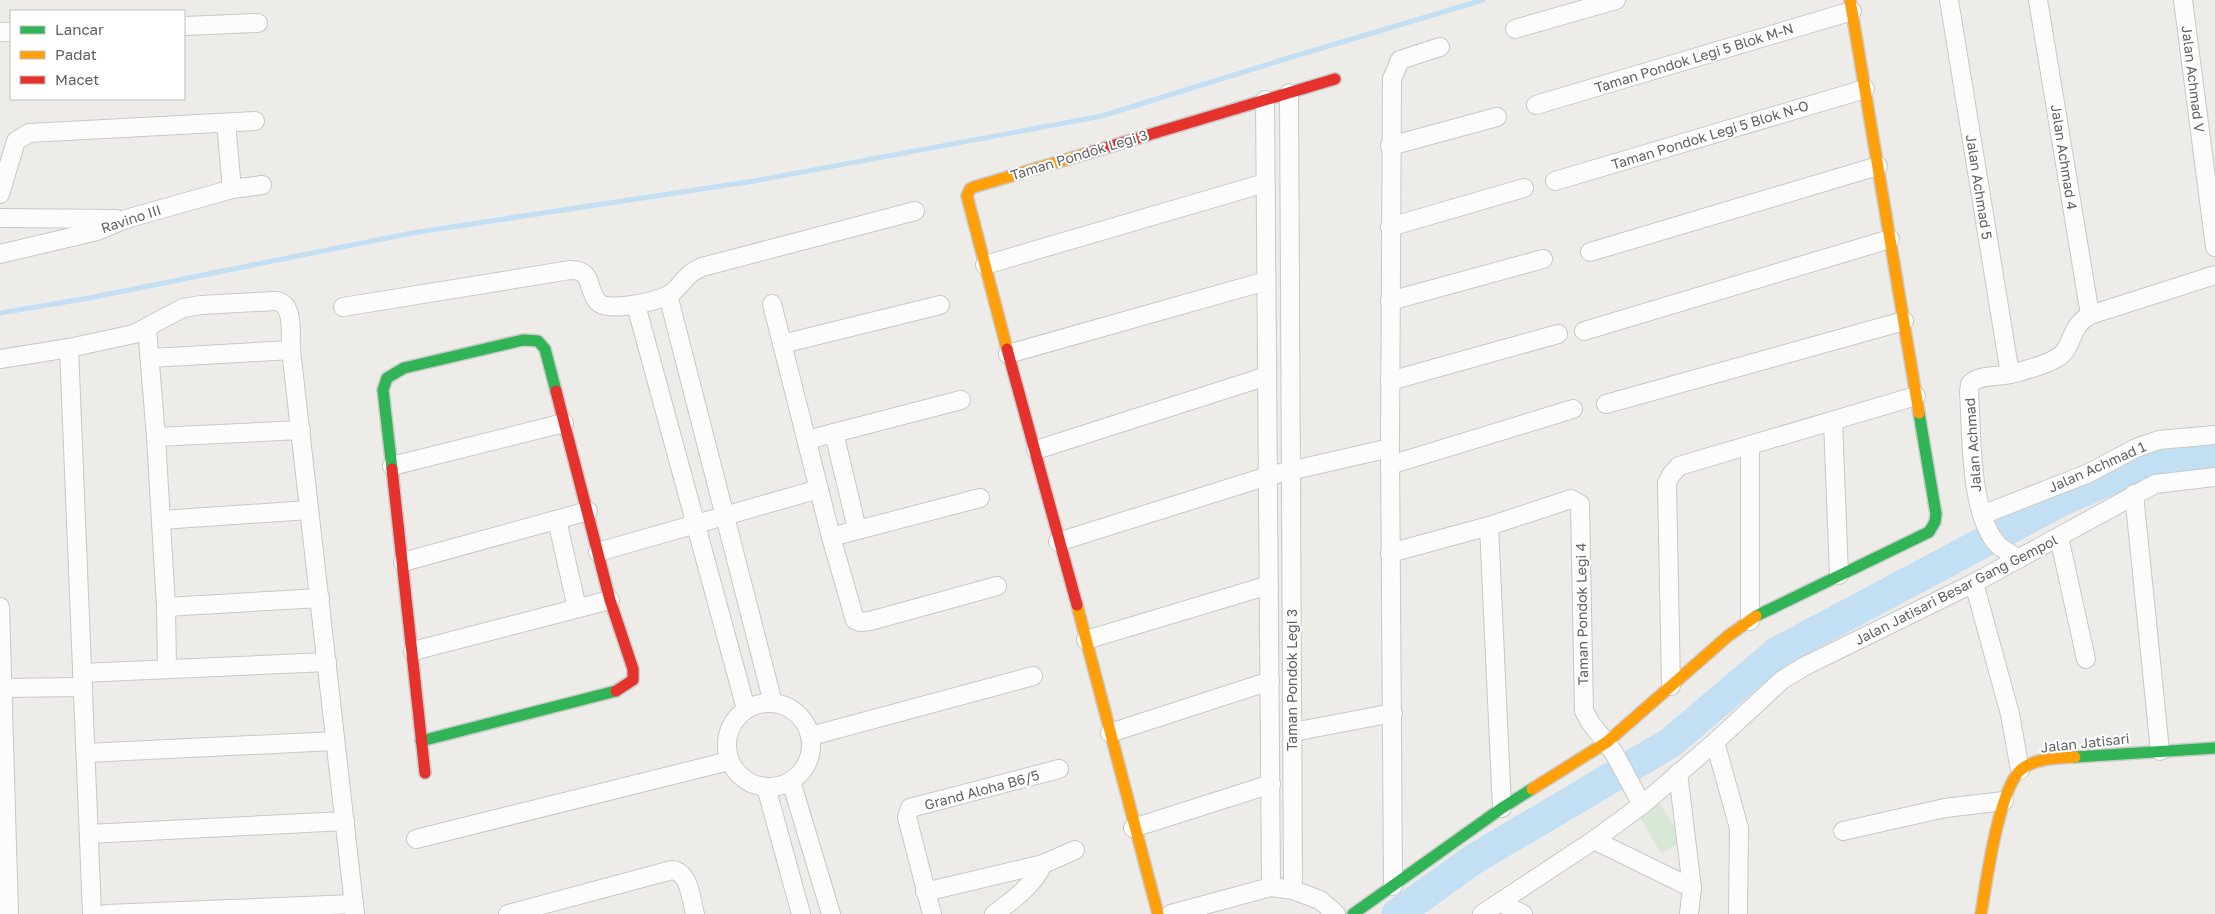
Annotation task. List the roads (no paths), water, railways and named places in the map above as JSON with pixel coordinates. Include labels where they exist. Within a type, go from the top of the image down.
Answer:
[{"type":"street","points":[[1515,30],[1616,0]]},
{"type":"street","name":"Jalan Achmad 5","points":[[1949,0],[2010,374]]},
{"type":"street","name":"Jalan Achmad 4","points":[[2038,0],[2090,315]]},
{"type":"street","name":"Jalan Achmad V","points":[[2183,0],[2215,246]]},
{"type":"street","points":[[1353,914],[1502,808],[1610,748],[1671,686],[1728,636],[1761,613],[1929,532],[1936,522],[1851,5]]},
{"type":"street","name":"Taman Pondok Legi 5 Blok M-N","points":[[1536,105],[1851,5]]},
{"type":"street","points":[[185,26],[258,23]]},
{"type":"street","points":[[1393,886],[1393,713],[1390,552],[1390,146],[1392,79],[1400,60],[1440,48]]},
{"type":"street","name":"Taman Pondok Legi 3","points":[[1158,914],[1133,828],[1086,640],[1058,542],[1036,450],[1008,354],[967,196],[970,189],[974,187],[1335,79]]},
{"type":"street","name":"Taman Pondok Legi 5 Blok N-O","points":[[1555,181],[1865,89]]},
{"type":"street","name":"Taman Pondok Legi 3","points":[[1289,93],[1293,890]]},
{"type":"street","name":"Taman Pondok Legi 3","points":[[1265,100],[1271,887]]},
{"type":"street","points":[[1390,146],[1497,117]]},
{"type":"street","points":[[0,194],[16,141],[30,133],[254,121]]},
{"type":"street","points":[[226,122],[232,189]]},
{"type":"street","points":[[1590,252],[1878,166]]},
{"type":"street","points":[[985,266],[1265,183]]},
{"type":"street","name":"Ravino III","points":[[0,254],[97,231],[126,219],[232,189],[262,185]]},
{"type":"street","points":[[1390,227],[1524,188]]},
{"type":"street","points":[[343,306],[570,270],[579,270],[585,274],[597,301],[603,306],[636,305],[668,295],[678,288],[690,274],[702,266],[915,211]]},
{"type":"street","points":[[0,218],[126,219]]},
{"type":"street","points":[[1584,331],[1890,239]]},
{"type":"street","points":[[1390,301],[1543,259]]},
{"type":"street","name":"Jalan Achmad","points":[[2019,559],[1998,544],[1983,518],[1977,498],[1970,384],[1978,379],[2010,374],[2055,360],[2067,349],[2075,327],[2090,315],[2215,275]]},
{"type":"street","points":[[1008,354],[1266,281]]},
{"type":"street","points":[[668,295],[773,703]]},
{"type":"street","points":[[0,359],[69,348],[134,334],[183,308],[201,305],[281,301],[285,304],[288,311],[354,909],[106,914]]},
{"type":"street","points":[[772,304],[831,537],[854,618],[860,622],[870,621],[997,586]]},
{"type":"street","points":[[636,305],[746,709]]},
{"type":"street","points":[[782,344],[940,305]]},
{"type":"street","points":[[1606,404],[1904,321]]},
{"type":"street","points":[[147,328],[151,358],[156,437],[166,607],[167,668]]},
{"type":"street","points":[[1390,381],[1558,334]]},
{"type":"street","points":[[421,741],[620,690],[628,686],[633,680],[633,669],[610,600],[545,349],[538,341],[523,340],[404,368],[387,377],[384,383],[392,466],[413,652],[421,741],[425,773]]},
{"type":"street","points":[[69,348],[92,914]]},
{"type":"street","points":[[151,358],[291,350]]},
{"type":"street","points":[[1036,450],[1267,376]]},
{"type":"street","points":[[1671,686],[1667,483],[1671,474],[1679,466],[1916,396]]},
{"type":"street","points":[[807,440],[961,400]]},
{"type":"street","points":[[1058,542],[1268,476],[1390,456],[1573,409]]},
{"type":"street","points":[[1833,421],[1839,575]]},
{"type":"street","points":[[392,466],[564,423]]},
{"type":"street","points":[[156,437],[301,430]]},
{"type":"street","points":[[834,433],[857,529]]},
{"type":"street","name":"Jalan Achmad 1","points":[[1983,518],[2089,473],[2136,448],[2159,440],[2215,434]]},
{"type":"street","points":[[1750,445],[1750,621]]},
{"type":"street","name":"Jalan Jatisari Besar Gang Gempol","points":[[1482,914],[1594,840],[1638,799],[1678,773],[1716,742],[1782,680],[1806,666],[1974,583],[2134,494],[2164,482],[2215,477]]},
{"type":"street","points":[[598,552],[819,489]]},
{"type":"street","points":[[2134,494],[2160,751]]},
{"type":"street","points":[[831,537],[980,498]]},
{"type":"street","name":"Taman Pondok Legi 4","points":[[1390,552],[1489,526],[1570,499],[1580,504],[1584,711],[1610,748],[1638,799]]},
{"type":"street","points":[[160,520],[309,510]]},
{"type":"street","points":[[403,562],[588,511]]},
{"type":"street","points":[[557,520],[577,608]]},
{"type":"street","points":[[1489,526],[1502,808]]},
{"type":"street","points":[[2059,537],[2086,659]]},
{"type":"street","points":[[1974,583],[2010,714],[2020,770],[2013,777],[2004,801],[1981,914]]},
{"type":"street","points":[[1086,640],[1269,585]]},
{"type":"street","points":[[166,607],[320,598]]},
{"type":"street","points":[[413,652],[610,600]]},
{"type":"street","points":[[0,607],[4,847],[9,914]]},
{"type":"street","points":[[1,688],[83,680],[167,668],[327,662]]},
{"type":"street","points":[[810,736],[1033,676]]},
{"type":"street","name":"Taman Pondok Legi 3","points":[[1110,733],[1270,681]]},
{"type":"street","points":[[773,703],[783,705],[801,717],[810,736],[811,754],[804,770],[791,781],[779,786],[766,787],[755,785],[735,771],[729,760],[727,749],[729,732],[737,717],[746,709],[759,704],[773,703]]},
{"type":"street","points":[[1293,732],[1393,713]]},
{"type":"street","points":[[86,753],[335,741]]},
{"type":"street","points":[[1716,742],[1739,828],[1738,914]]},
{"type":"street","name":"Jalan Jatisari","points":[[2020,770],[2043,761],[2062,758],[2215,748]]},
{"type":"street","points":[[416,839],[729,760]]},
{"type":"street","name":"Grand Aloha B6/5","points":[[925,892],[907,813],[910,808],[1059,770]]},
{"type":"street","points":[[1678,773],[1692,888],[1689,914]]},
{"type":"street","points":[[791,781],[831,914]]},
{"type":"street","points":[[1133,828],[1271,784]]},
{"type":"street","points":[[766,787],[801,914]]},
{"type":"street","points":[[1843,830],[1945,808],[2004,801]]},
{"type":"street","points":[[89,834],[345,821]]},
{"type":"street","points":[[1594,840],[1692,888]]},
{"type":"street","points":[[932,914],[925,892],[1043,864],[1075,850]]},
{"type":"street","points":[[994,914],[1030,884],[1039,874],[1043,864]]},
{"type":"street","points":[[508,914],[672,870],[680,873],[685,878],[695,914]]},
{"type":"street","points":[[1171,914],[1271,887],[1293,890],[1320,900],[1336,914]]},
{"type":"street","points":[[1501,903],[1523,914]]},
{"type":"waterway","points":[[0,313],[89,298],[412,233],[754,181],[1102,116],[1483,0]]},
{"type":"waterway","points":[[1397,914],[1474,859],[1670,743],[1776,653],[2061,501],[2155,460],[2215,456]]}]
